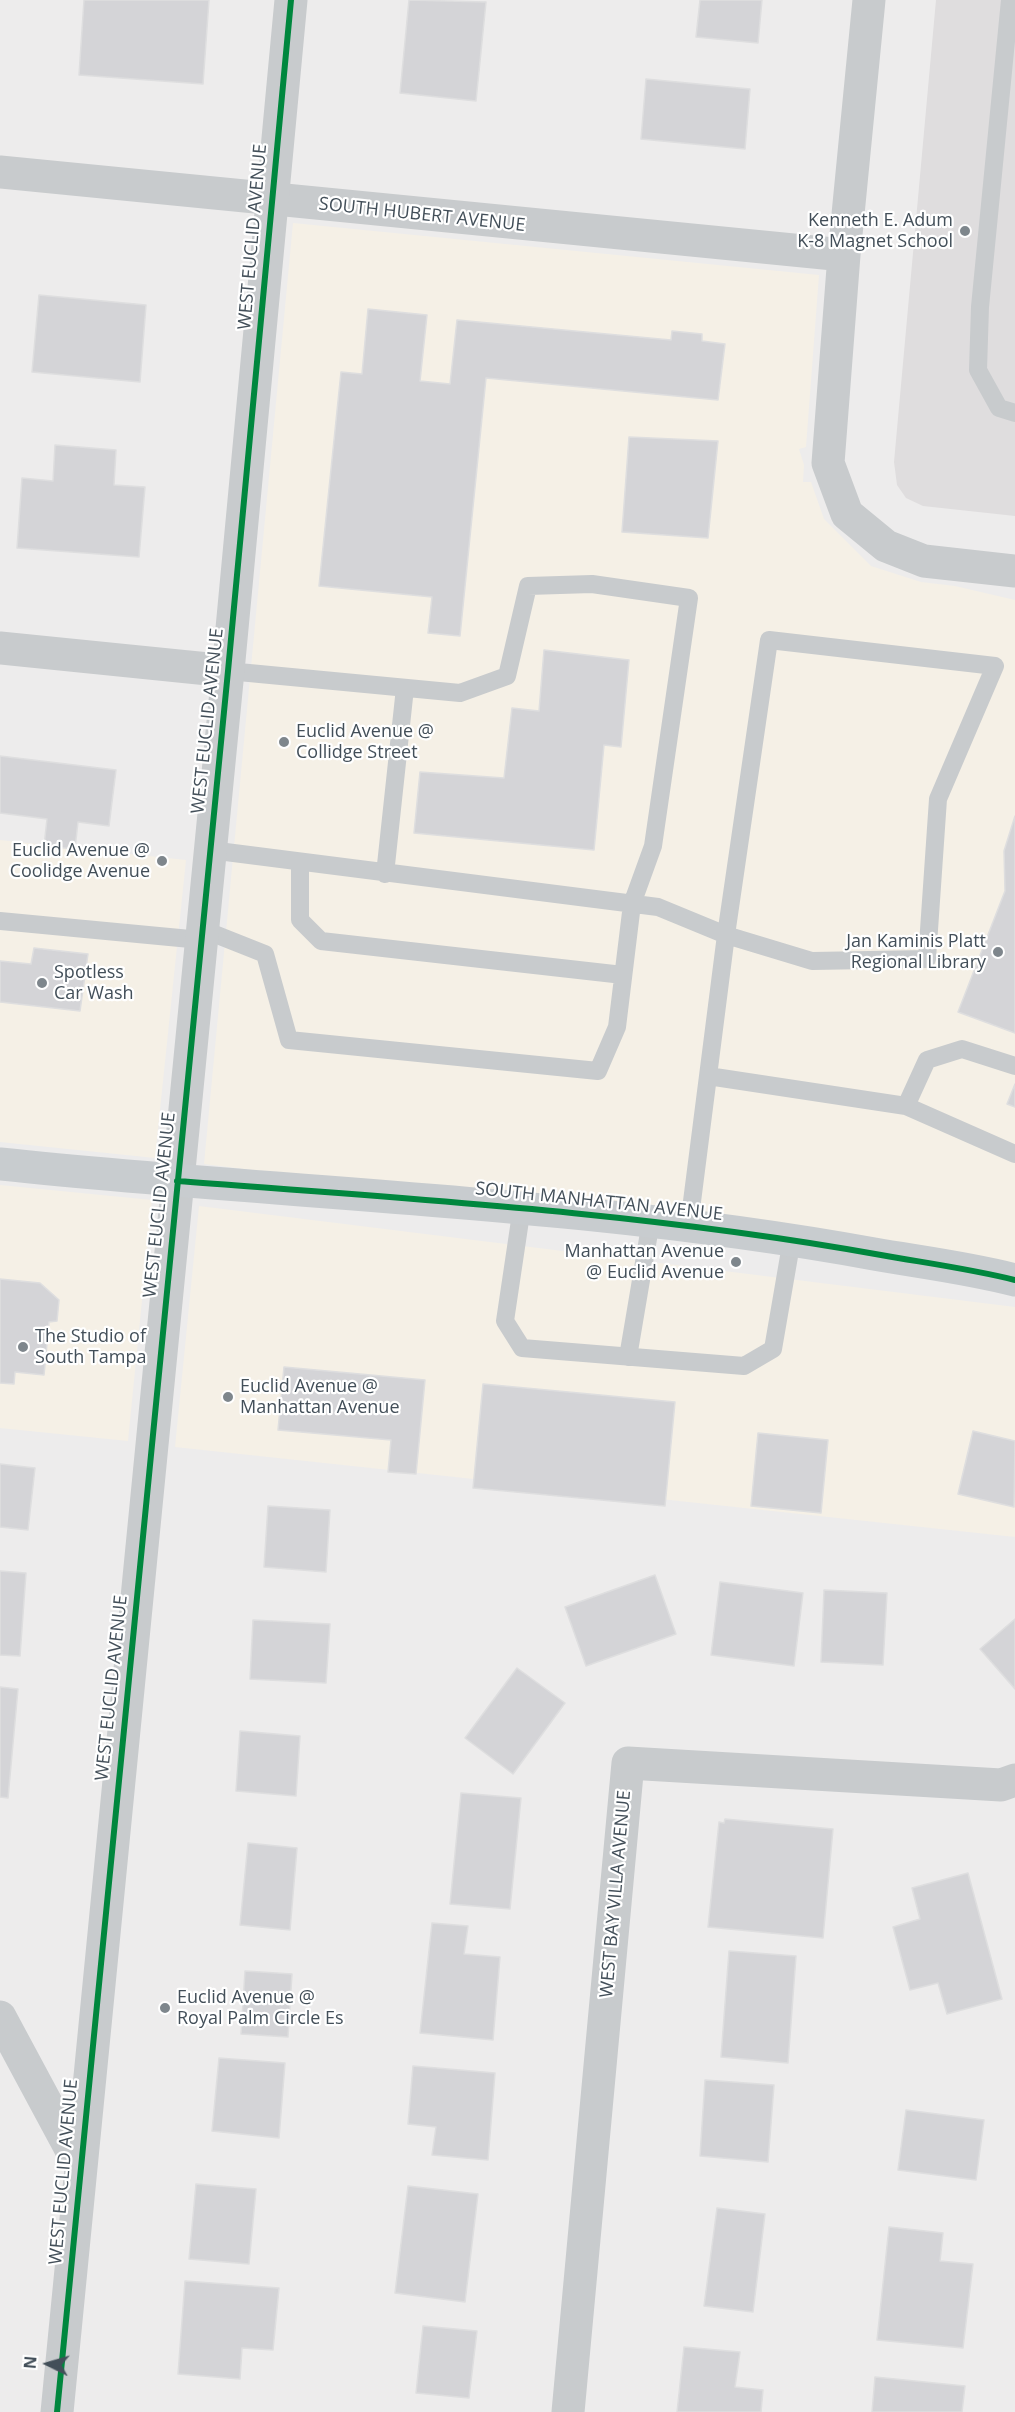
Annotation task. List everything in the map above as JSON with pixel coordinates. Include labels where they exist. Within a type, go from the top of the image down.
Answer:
[{"type":"main road","name":"SOUTH MANHATTAN AVENUE","points":[[0,1164],[177,1181],[522,1207],[651,1221],[792,1239],[1015,1280]]},
{"type":"street","name":"WEST EUCLID AVENUE","points":[[57,2412],[228,671],[291,0]]},
{"type":"street","points":[[869,0],[844,255],[828,462],[847,513],[886,546],[924,561],[1015,572]]},
{"type":"street","name":"SOUTH HUBERT AVENUE","points":[[0,172],[844,255]]},
{"type":"street","points":[[0,648],[228,671]]},
{"type":"street","name":"WEST BAY VILLA AVENUE","points":[[568,2412],[628,1763],[1001,1785],[1015,1780]]},
{"type":"street","points":[[0,2017],[80,2166]]},
{"type":"lane","points":[[1010,0],[980,307],[978,370],[999,408],[1015,413]]},
{"type":"lane","points":[[0,921],[202,935],[265,954],[289,1040],[598,1071],[617,1027],[632,904],[653,846],[689,598],[592,584],[528,586],[507,676],[460,693],[228,671]]},
{"type":"lane","points":[[210,850],[658,907],[726,935],[812,961],[927,959],[938,799],[995,666],[770,640],[726,935],[689,1226]]},
{"type":"lane","points":[[385,873],[405,688]]},
{"type":"lane","points":[[300,863],[300,920],[321,941],[623,975]]},
{"type":"lane","points":[[906,1106],[927,1060],[962,1049],[1015,1066]]},
{"type":"lane","points":[[708,1076],[906,1106],[1015,1154]]},
{"type":"lane","points":[[522,1207],[505,1321],[522,1348],[744,1366],[773,1349],[792,1239]]},
{"type":"lane","points":[[628,1357],[651,1221]]},
{"type":"shaded area","name":"Kenneth E. Adum K-8 Magnet School","points":[[936,0],[1015,0],[1015,516],[923,506],[906,498],[897,485],[894,462]]},
{"type":"shaded area","points":[[293,223],[819,275],[806,447],[799,449],[804,465],[803,482],[811,482],[824,519],[871,566],[921,582],[955,586],[1015,600],[1015,1265],[204,1164]]},
{"type":"shaded area","points":[[0,840],[186,860],[155,1158],[0,1142]]},
{"type":"shaded area","points":[[0,1185],[152,1200],[128,1441],[0,1428]]},
{"type":"shaded area","points":[[199,1206],[1015,1307],[1015,1537],[175,1447]]},
{"type":"building","points":[[84,0],[209,0],[203,84],[79,75]]},
{"type":"building","points":[[409,0],[486,2],[476,101],[400,93]]},
{"type":"building","points":[[700,0],[762,0],[758,43],[696,37]]},
{"type":"building","points":[[646,79],[750,89],[745,149],[641,139]]},
{"type":"building","points":[[39,295],[146,305],[140,382],[32,372]]},
{"type":"building","points":[[368,309],[427,315],[420,381],[450,384],[457,320],[671,340],[672,331],[702,334],[702,341],[725,344],[718,400],[486,378],[460,636],[428,633],[432,597],[319,586],[341,372],[362,374]]},
{"type":"building","points":[[629,437],[718,441],[708,538],[622,532]]},
{"type":"building","points":[[55,445],[116,450],[114,485],[145,487],[139,557],[17,548],[22,478],[53,481]]},
{"type":"building","points":[[544,650],[629,660],[621,747],[604,745],[594,850],[414,833],[420,772],[504,778],[512,708],[539,711]]},
{"type":"building","points":[[0,756],[116,770],[109,826],[78,822],[75,849],[44,846],[47,819],[0,813]]},
{"type":"building","name":"Jan Kaminis Platt Regional Library","points":[[1015,816],[1015,1033],[958,1012],[1005,891],[1004,851]]},
{"type":"building","name":"Spotless Car Wash","points":[[34,948],[88,954],[80,1011],[0,1002],[0,961],[31,964]]},
{"type":"building","points":[[1015,1084],[1015,1107],[1007,1104]]},
{"type":"building","name":"The Studio of South Tampa","points":[[0,1279],[40,1283],[59,1300],[57,1321],[49,1322],[44,1375],[15,1372],[14,1384],[0,1383]]},
{"type":"building","points":[[284,1367],[425,1380],[416,1474],[388,1472],[391,1440],[278,1430]]},
{"type":"building","points":[[483,1384],[675,1402],[665,1506],[473,1488]]},
{"type":"building","points":[[973,1431],[1015,1441],[1014,1507],[958,1494]]},
{"type":"building","points":[[758,1433],[828,1440],[821,1513],[751,1506]]},
{"type":"building","points":[[0,1464],[35,1468],[28,1530],[0,1527]]},
{"type":"building","points":[[268,1506],[330,1510],[326,1572],[264,1567]]},
{"type":"building","points":[[0,1571],[26,1573],[20,1656],[0,1655]]},
{"type":"building","points":[[655,1575],[676,1634],[586,1666],[565,1607]]},
{"type":"building","points":[[720,1582],[803,1593],[794,1666],[711,1655]]},
{"type":"building","points":[[824,1590],[887,1593],[883,1665],[821,1662]]},
{"type":"building","points":[[1015,1619],[1015,1689],[980,1649]]},
{"type":"building","points":[[253,1620],[330,1624],[326,1683],[250,1679]]},
{"type":"building","points":[[517,1668],[565,1703],[513,1774],[465,1738]]},
{"type":"building","points":[[0,1687],[18,1689],[8,1798],[0,1797]]},
{"type":"building","points":[[240,1731],[300,1736],[296,1796],[236,1791]]},
{"type":"building","points":[[461,1793],[521,1798],[510,1909],[450,1904]]},
{"type":"building","points":[[725,1819],[833,1829],[823,1938],[708,1927],[719,1822],[724,1823]]},
{"type":"building","points":[[248,1843],[297,1848],[290,1930],[240,1925]]},
{"type":"building","points":[[968,1873],[1002,1999],[947,2014],[938,1983],[910,1990],[893,1927],[920,1919],[912,1888]]},
{"type":"building","points":[[432,1923],[468,1926],[464,1954],[500,1957],[493,2040],[420,2033]]},
{"type":"building","points":[[729,1951],[796,1956],[788,2063],[721,2057]]},
{"type":"building","points":[[245,1971],[292,1974],[288,2037],[241,2034]]},
{"type":"building","points":[[219,2058],[285,2063],[279,2138],[212,2131]]},
{"type":"building","points":[[413,2066],[495,2073],[488,2160],[432,2155],[436,2127],[408,2124]]},
{"type":"building","points":[[705,2080],[774,2085],[768,2162],[700,2156]]},
{"type":"building","points":[[906,2110],[984,2120],[976,2180],[898,2170]]},
{"type":"building","points":[[196,2184],[256,2189],[249,2264],[189,2259]]},
{"type":"building","points":[[408,2186],[478,2194],[465,2302],[395,2293]]},
{"type":"building","points":[[717,2208],[765,2214],[753,2312],[704,2306]]},
{"type":"building","points":[[889,2227],[943,2233],[940,2261],[973,2264],[963,2348],[877,2340]]},
{"type":"building","points":[[185,2281],[279,2288],[273,2350],[242,2348],[240,2379],[178,2374]]},
{"type":"building","points":[[423,2326],[477,2331],[469,2398],[416,2393]]},
{"type":"building","points":[[684,2347],[740,2352],[735,2387],[763,2390],[761,2412],[677,2412]]},
{"type":"building","points":[[875,2377],[965,2386],[962,2412],[872,2412]]},
{"type":"cycle path","points":[[57,2412],[228,671],[291,0]]},
{"type":"cycle path","points":[[177,1181],[442,1201],[706,1228],[794,1240],[965,1269],[1015,1280]]},
{"type":"place","name":"Kenneth E. Adum K-8 Magnet School","points":[[965,231]]},
{"type":"place","name":"Euclid Avenue @ Collidge Street","points":[[284,742]]},
{"type":"place","name":"Euclid Avenue @ Coolidge Avenue","points":[[162,861]]},
{"type":"place","name":"Jan Kaminis Platt Regional Library","points":[[998,952]]},
{"type":"place","name":"Spotless Car Wash","points":[[42,983]]},
{"type":"place","name":"Manhattan Avenue @ Euclid Avenue","points":[[736,1262]]},
{"type":"place","name":"The Studio of South Tampa","points":[[23,1347]]},
{"type":"place","name":"Euclid Avenue @ Manhattan Avenue","points":[[228,1397]]},
{"type":"place","name":"Euclid Avenue @ Royal Palm Circle Es","points":[[165,2008]]}]
